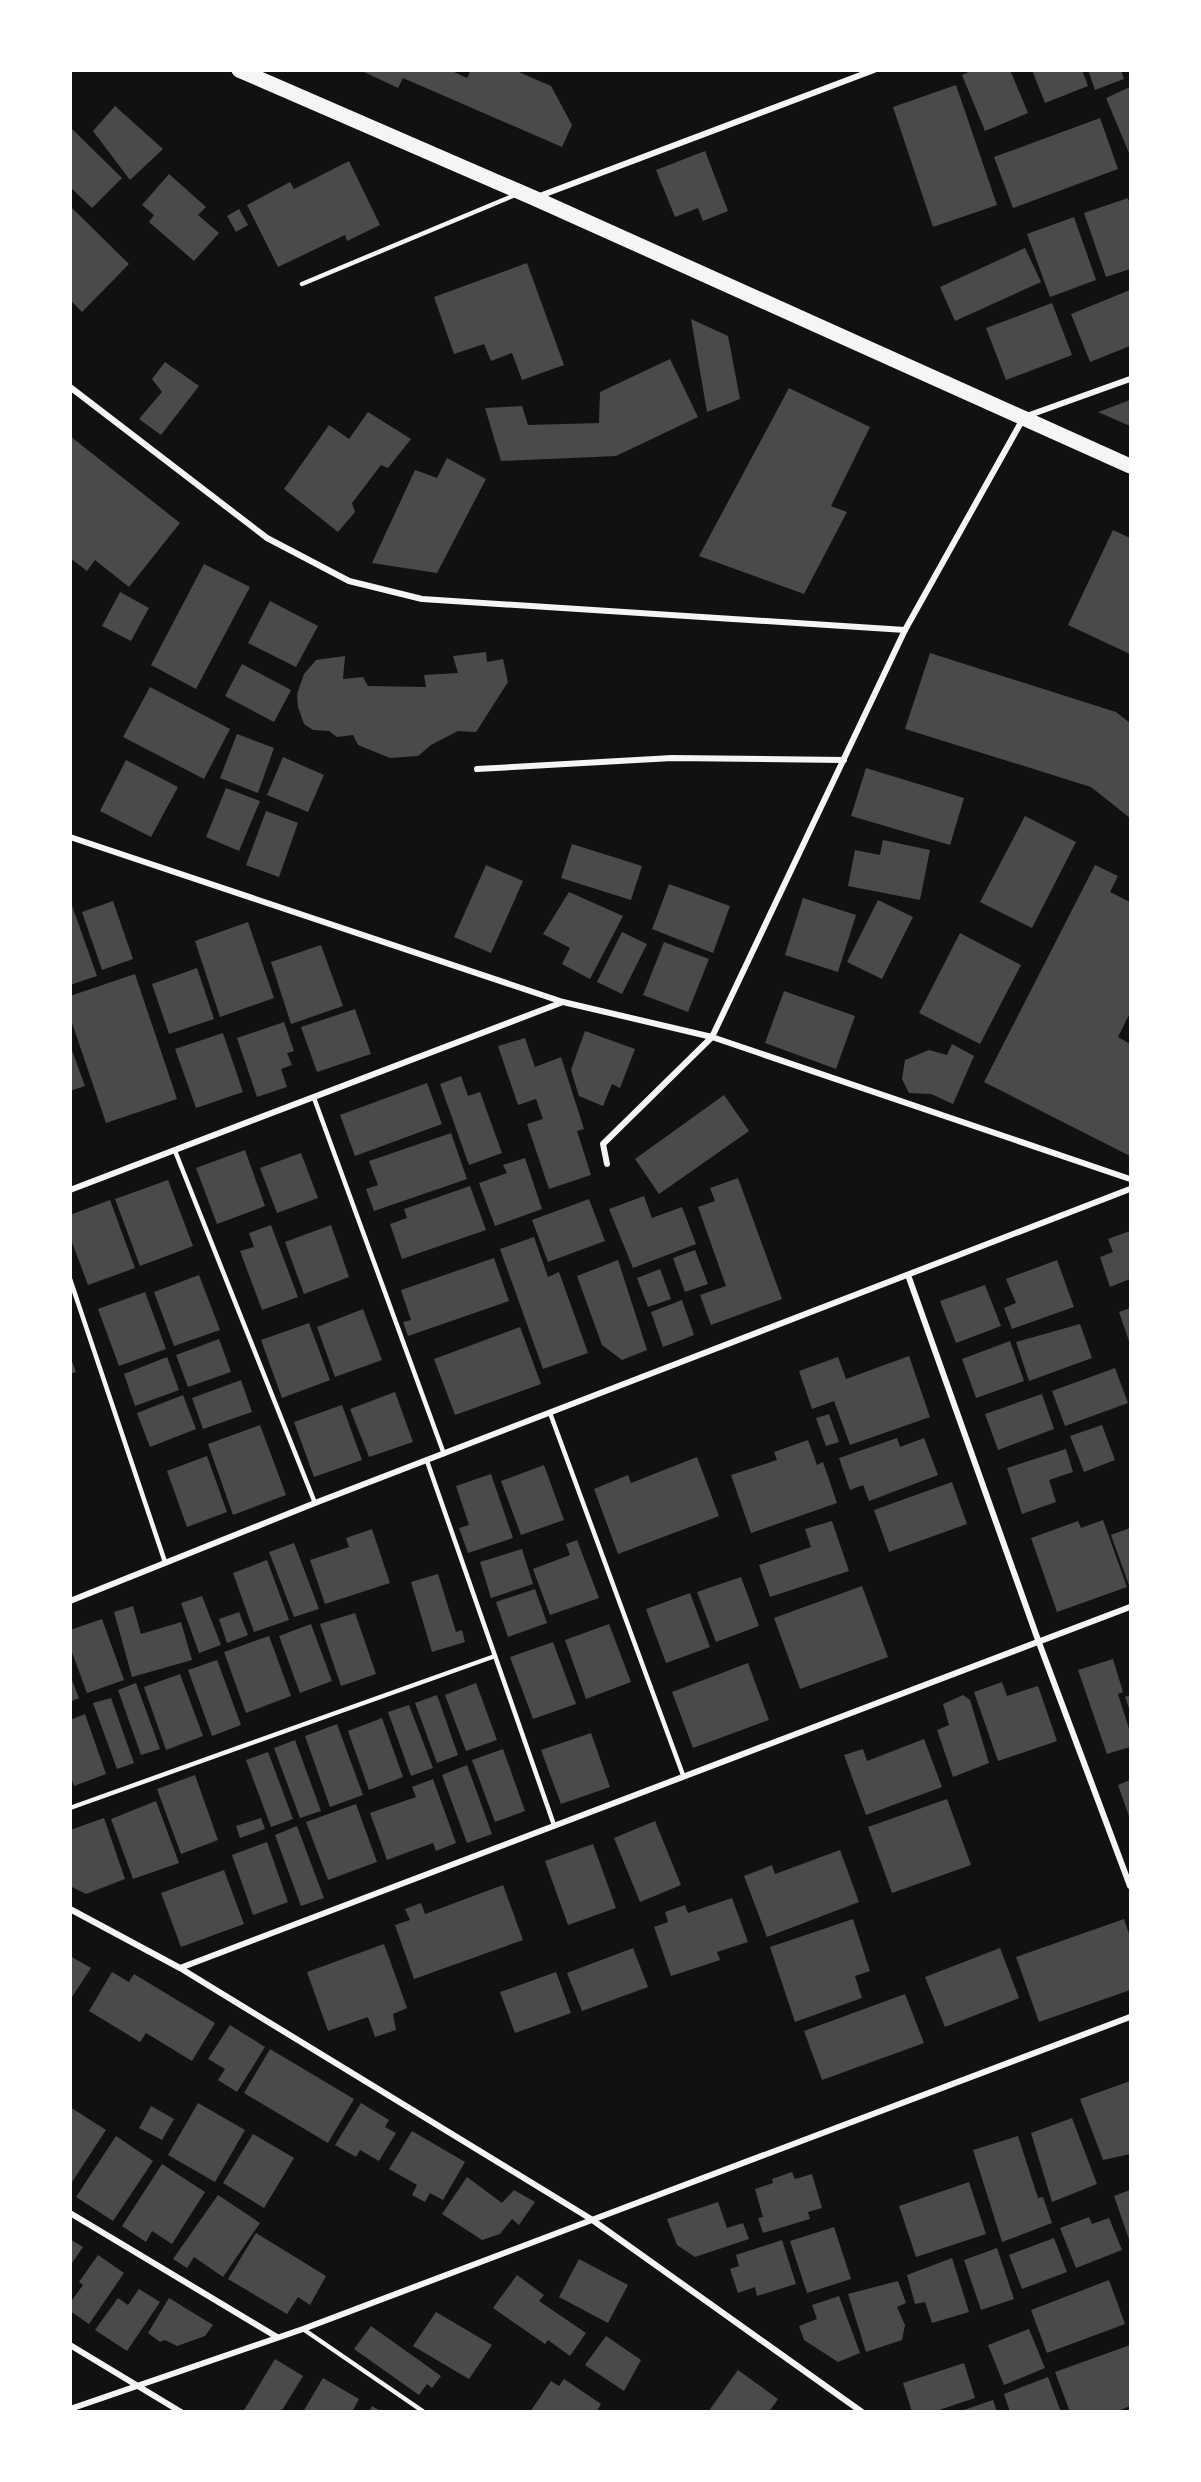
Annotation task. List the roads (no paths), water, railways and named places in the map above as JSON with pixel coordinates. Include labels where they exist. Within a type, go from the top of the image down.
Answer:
[{"type":"main road","points":[[239,70],[527,195],[1131,466]]},
{"type":"street","points":[[527,195],[874,70]]},
{"type":"street","points":[[607,1164],[603,1144],[712,1037],[905,630],[1024,417],[1131,379]]},
{"type":"street","points":[[70,387],[267,538],[349,581],[422,599],[905,630]]},
{"type":"street","points":[[477,769],[672,758],[844,760]]},
{"type":"street","points":[[70,837],[563,1002],[712,1037],[1131,1179]]},
{"type":"street","points":[[70,1190],[563,1002]]},
{"type":"street","points":[[70,1601],[315,1503],[1131,1189]]},
{"type":"street","points":[[908,1275],[1038,1640],[1131,1886]]},
{"type":"street","points":[[180,1968],[1038,1640],[1131,1607]]},
{"type":"street","points":[[70,1909],[180,1968],[591,2219],[862,2412]]},
{"type":"street","points":[[70,2409],[303,2329],[1131,2017]]},
{"type":"street","points":[[70,2213],[277,2337]]},
{"type":"street","points":[[70,2345],[181,2412]]},
{"type":"lane","points":[[302,284],[527,195]]},
{"type":"lane","points":[[314,1098],[444,1454]]},
{"type":"lane","points":[[176,1150],[315,1503]]},
{"type":"lane","points":[[70,1279],[165,1562]]},
{"type":"lane","points":[[550,1413],[684,1776]]},
{"type":"lane","points":[[427,1461],[554,1825]]},
{"type":"lane","points":[[70,1808],[495,1656]]},
{"type":"lane","points":[[303,2329],[424,2412]]}]
